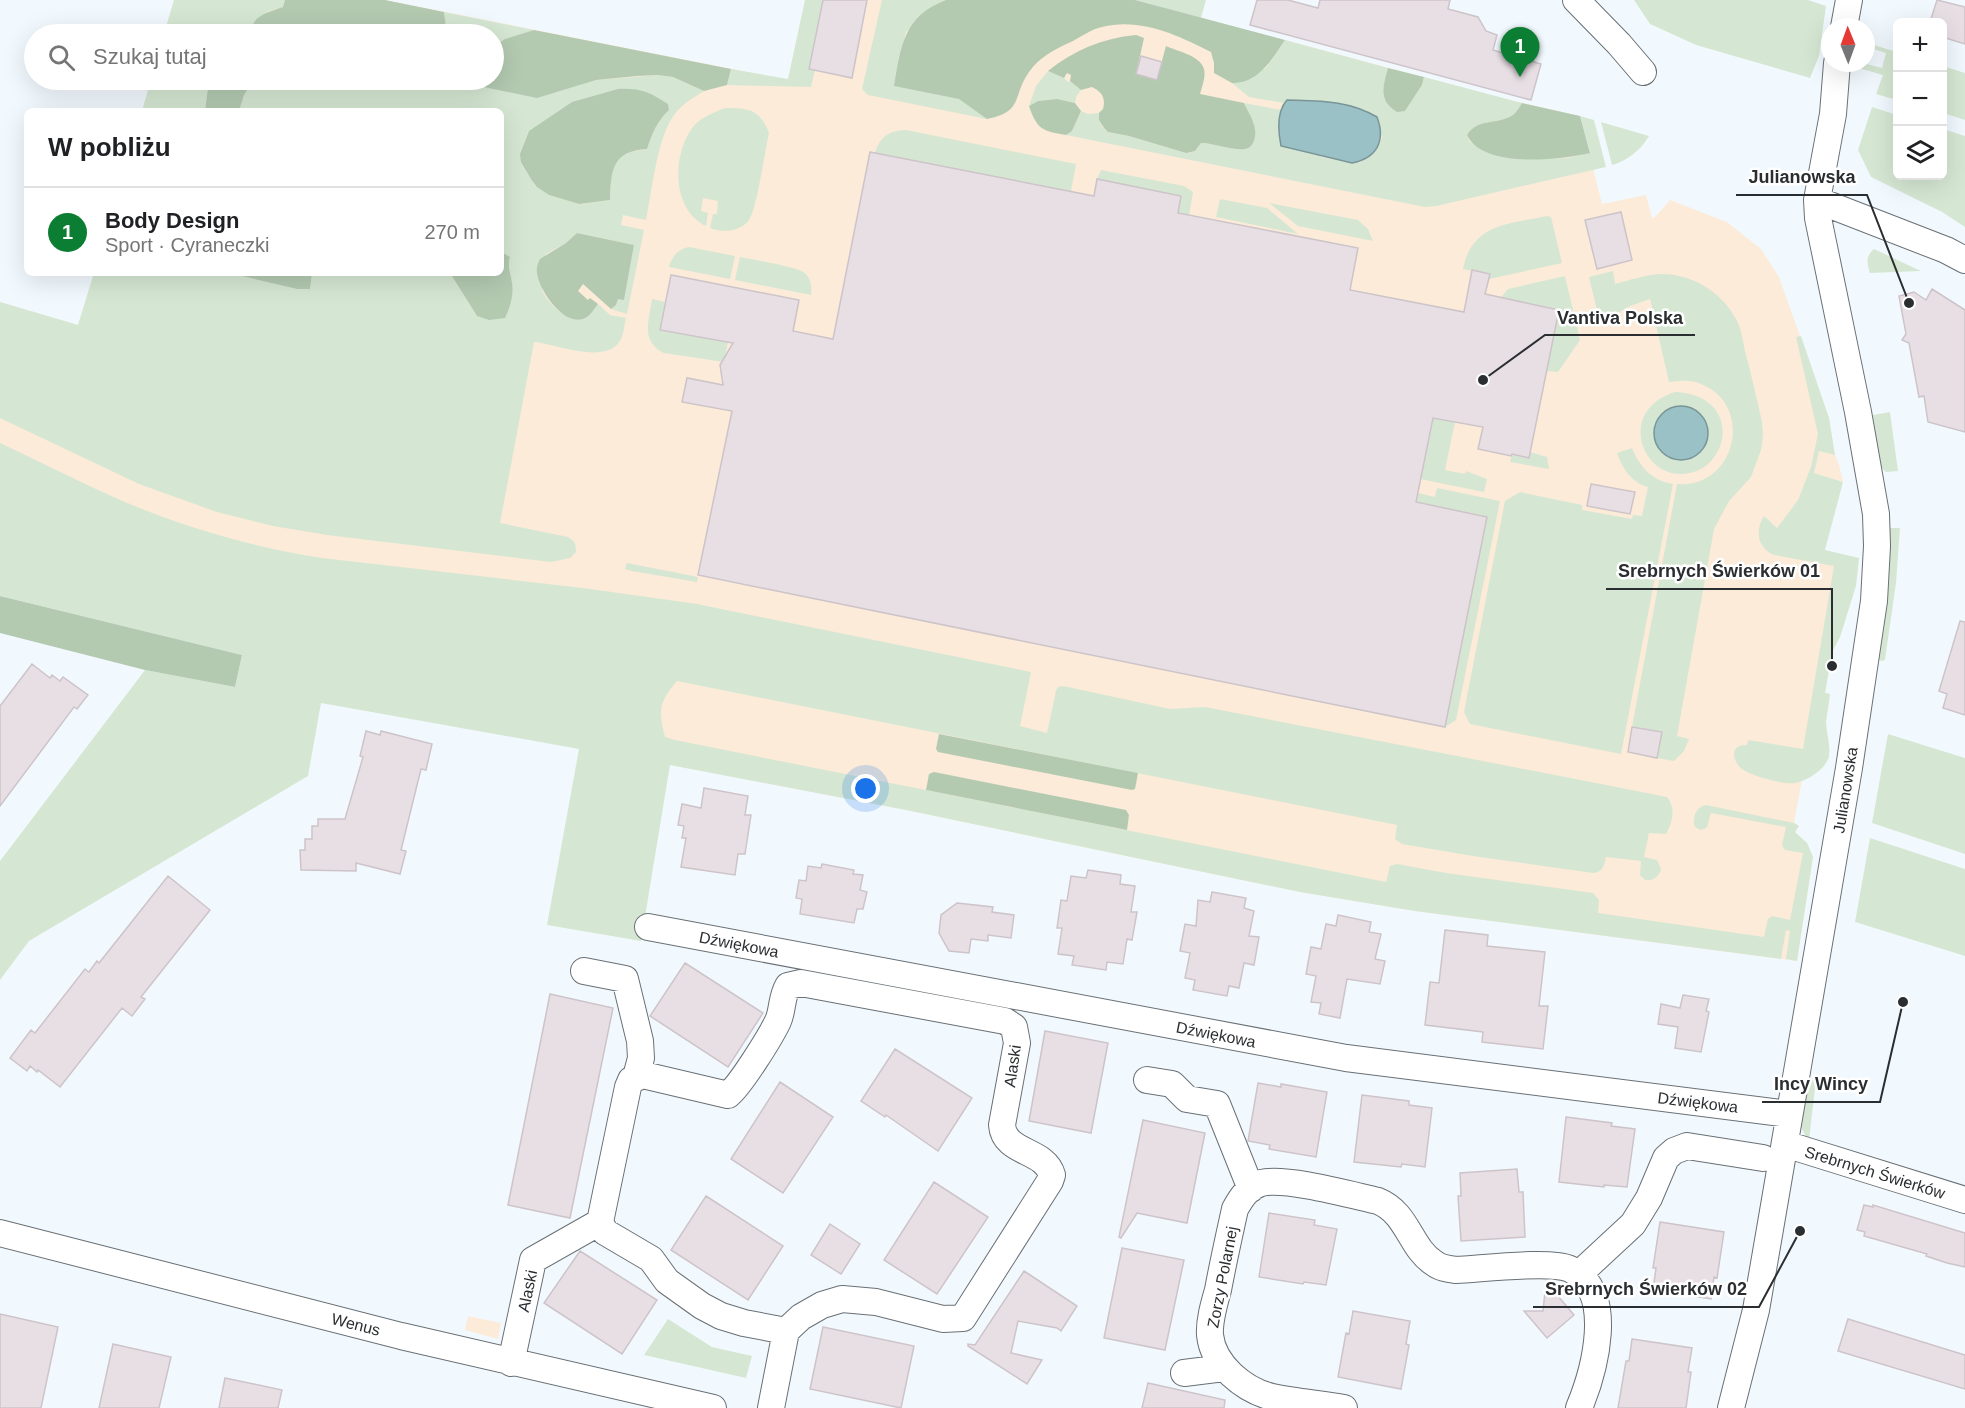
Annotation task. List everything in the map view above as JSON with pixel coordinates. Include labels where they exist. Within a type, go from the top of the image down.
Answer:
[{"type":"street","points":[[1575,0],[1643,72]]},
{"type":"street","points":[[1846,18],[1850,0]]},
{"type":"street","name":"Julianowska","points":[[1731,1408],[1756,1310],[1849,768],[1874,601],[1876,514],[1818,218],[1817,200],[1833,114],[1837,72]]},
{"type":"street","points":[[1817,200],[1946,250],[1965,260]]},
{"type":"street","name":"Dźwiękowa","points":[[648,927],[1346,1058],[1789,1114]]},
{"type":"street","points":[[584,971],[625,979],[640,1041],[641,1058],[636,1077],[631,1080],[628,1087],[600,1222],[605,1232],[651,1259],[667,1281],[702,1306],[721,1316],[786,1331],[771,1408]]},
{"type":"street","name":"Alaski","points":[[636,1077],[643,1075],[728,1095],[738,1086],[779,1020],[783,995],[789,986],[801,983],[1005,1021],[1014,1027],[1017,1043],[1002,1125],[1003,1134],[1008,1141],[1048,1164],[1052,1175],[963,1318],[943,1319],[876,1302],[842,1299],[822,1305],[801,1317],[786,1331]]},
{"type":"street","points":[[1147,1080],[1172,1084],[1187,1099],[1217,1104],[1251,1189],[1259,1184],[1280,1181],[1388,1205],[1424,1255],[1443,1268],[1456,1270],[1548,1265],[1570,1269],[1586,1281],[1594,1294],[1598,1307],[1597,1340],[1593,1366],[1580,1408]]},
{"type":"street","name":"Srebrnych Świerków","points":[[1785,1144],[1965,1200]]},
{"type":"street","points":[[1578,1275],[1633,1224],[1666,1158],[1674,1151],[1687,1146],[1764,1158]]},
{"type":"street","name":"Zorzy Polarnej","points":[[1251,1189],[1244,1194],[1235,1209],[1213,1311],[1210,1334],[1212,1346],[1224,1368],[1269,1402],[1344,1408]]},
{"type":"street","name":"Alaski","points":[[512,1363],[533,1260],[600,1222]]},
{"type":"street","name":"Wenus","points":[[0,1233],[512,1363],[713,1408]]},
{"type":"street","points":[[1184,1373],[1224,1368]]},
{"type":"shaded area","points":[[174,0],[385,0],[788,80],[805,0],[1135,0],[1505,99],[1580,116],[1602,204],[1646,195],[1652,218],[1670,200],[1727,222],[1761,249],[1779,277],[1829,418],[1835,455],[1843,482],[1814,474],[1825,551],[1859,558],[1857,578],[1840,637],[1832,652],[1825,693],[1830,694],[1826,722],[1829,758],[1820,770],[1802,780],[1794,823],[1799,826],[1795,832],[1807,843],[1813,857],[1797,961],[1415,911],[1300,892],[906,810],[634,758],[0,512],[0,302],[78,325],[93,276],[504,276],[504,108],[143,108],[148,90],[504,90],[504,24],[167,24]]},
{"type":"shaded area","points":[[468,1316],[501,1323],[498,1339],[465,1330]]},
{"type":"green space","points":[[174,0],[285,0],[283,7],[267,12],[256,24],[167,24]]},
{"type":"green space","points":[[285,0],[385,0],[444,12],[446,24],[254,24],[266,13],[283,7]]},
{"type":"green space","points":[[805,0],[823,0],[809,69],[815,70],[811,87],[727,85],[731,69],[788,79]]},
{"type":"green space","points":[[882,0],[946,0],[936,4],[906,32],[894,85],[960,99],[987,119],[868,95],[862,89]]},
{"type":"green space","points":[[946,0],[1135,0],[1285,40],[1264,69],[1250,79],[1232,83],[1214,73],[1211,52],[1172,34],[1130,24],[1098,28],[1043,57],[1029,72],[1012,107],[999,116],[987,119],[959,99],[894,86],[902,46],[912,24],[932,7]]},
{"type":"green space","points":[[1135,0],[1206,0],[1201,18]]},
{"type":"green space","points":[[1634,0],[1808,0],[1826,6],[1824,18],[1821,18],[1819,56],[1810,78],[1696,45],[1650,24]]},
{"type":"green space","points":[[444,12],[504,24],[446,24]]},
{"type":"green space","points":[[504,24],[534,30],[505,39]]},
{"type":"green space","points":[[534,30],[731,69],[727,85],[704,91],[673,77],[658,75],[596,80],[537,98],[498,90],[504,90],[505,39]]},
{"type":"green space","points":[[1136,35],[1144,38],[1136,74],[1157,79],[1166,46],[1194,57],[1204,69],[1200,94],[1244,103],[1255,128],[1251,146],[1240,149],[1201,143],[1195,151],[1186,153],[1108,132],[1099,120],[1099,113],[1104,105],[1101,93],[1092,87],[1081,90],[1070,81],[1071,75],[1067,73],[1064,78],[1048,71],[1089,46]]},
{"type":"green space","points":[[1285,40],[1388,68],[1384,98],[1405,111],[1422,85],[1424,77],[1522,103],[1513,115],[1476,126],[1467,135],[1470,142],[1514,159],[1568,158],[1590,152],[1580,116],[1594,120],[1606,167],[1425,207],[1066,135],[1072,131],[1081,111],[1088,114],[1099,113],[1099,120],[1108,132],[1186,153],[1195,151],[1201,143],[1250,147],[1254,130],[1244,103],[1281,110],[1280,114],[1321,157],[1352,163],[1360,162],[1380,144],[1382,137],[1377,117],[1365,110],[1288,100],[1284,103],[1249,97],[1232,83],[1237,83],[1266,68]]},
{"type":"green space","points":[[1875,45],[1893,51],[1893,99],[1876,94],[1883,75],[1872,72],[1875,72],[1875,66],[1882,68],[1886,53],[1875,50]]},
{"type":"green space","points":[[1947,67],[1965,73],[1965,120],[1947,114]]},
{"type":"green space","points":[[1388,68],[1424,77],[1422,85],[1405,111],[1397,112],[1384,98]]},
{"type":"green space","points":[[1048,71],[1070,81],[1081,90],[1075,103],[1052,100],[1040,101],[1029,106],[1036,86]]},
{"type":"green space","points":[[658,75],[673,77],[704,91],[681,108],[668,125],[659,151],[646,220],[623,215],[621,225],[644,230],[627,314],[611,309],[616,305],[618,299],[624,299],[634,245],[577,233],[566,243],[546,254],[542,288],[545,296],[558,311],[569,318],[580,319],[588,315],[598,304],[610,315],[626,318],[620,341],[613,348],[603,352],[580,351],[534,342],[500,523],[568,537],[574,541],[576,547],[576,552],[570,558],[551,562],[327,535],[273,526],[217,512],[139,484],[0,418],[0,302],[78,325],[93,276],[242,276],[297,289],[310,289],[312,276],[452,276],[477,316],[512,283],[508,267],[510,258],[504,254],[504,108],[240,108],[247,90],[504,90],[504,85],[573,86],[596,80]],"holes":[[[669,110],[661,119],[647,149],[626,154],[615,164],[611,179],[610,200],[579,204],[549,195],[520,154],[529,131]]]},
{"type":"green space","points":[[618,89],[633,89],[650,94],[668,104],[669,110],[655,128],[647,149],[627,154],[616,164],[611,180],[610,200],[579,204],[549,195],[537,187],[521,162],[520,154],[529,131],[572,102]]},
{"type":"green space","points":[[148,90],[208,90],[205,108],[143,108]]},
{"type":"green space","points":[[208,90],[247,90],[240,108],[205,108]]},
{"type":"green space","points":[[1057,99],[1075,103],[1081,111],[1072,131],[1066,135],[1046,130],[1038,125],[1029,106],[1038,101]]},
{"type":"green space","points":[[1522,103],[1580,116],[1590,153],[1542,159],[1505,157],[1489,153],[1476,146],[1467,135],[1476,126],[1513,115]]},
{"type":"green space","points":[[1872,107],[1893,114],[1893,180],[1947,180],[1947,130],[1965,136],[1965,227],[1942,212],[1871,177],[1858,150]]},
{"type":"green space","points":[[725,108],[752,112],[762,119],[769,133],[758,192],[749,220],[736,229],[720,231],[710,228],[713,214],[717,214],[718,201],[703,198],[701,211],[708,213],[706,226],[686,207],[678,180],[681,151],[693,127],[703,118]]},
{"type":"green space","points":[[1601,122],[1649,136],[1633,154],[1612,165]]},
{"type":"green space","points":[[906,130],[1076,164],[1071,191],[875,153],[886,136]]},
{"type":"green space","points":[[1101,170],[1184,186],[1193,192],[1189,215],[1178,213],[1181,196],[1097,179]]},
{"type":"green space","points":[[1220,199],[1267,208],[1298,234],[1216,217]]},
{"type":"green space","points":[[1269,203],[1358,220],[1368,229],[1373,241],[1298,226]]},
{"type":"green space","points":[[1551,217],[1562,263],[1489,279],[1490,274],[1463,269],[1475,242],[1484,234],[1506,224]]},
{"type":"green space","points":[[577,233],[634,245],[624,300],[618,299],[616,305],[611,309],[583,284],[578,291],[588,300],[590,298],[598,304],[587,317],[577,320],[569,318],[554,306],[542,289],[537,266],[540,259],[566,243]]},
{"type":"green space","points":[[689,247],[735,256],[730,279],[669,267],[676,254]]},
{"type":"green space","points":[[1874,249],[1921,271],[1870,273],[1868,257]]},
{"type":"green space","points":[[504,254],[510,257],[509,268],[512,283],[512,297],[505,318],[489,320],[477,316],[452,276],[504,276]]},
{"type":"green space","points":[[740,257],[800,270],[809,278],[811,295],[735,280]]},
{"type":"green space","points":[[1613,271],[1615,284],[1660,274],[1672,275],[1694,281],[1723,300],[1740,328],[1762,422],[1761,450],[1751,477],[1729,501],[1714,529],[1677,736],[1689,739],[1684,751],[1674,761],[1657,758],[1662,732],[1632,727],[1677,484],[1697,482],[1713,473],[1725,460],[1731,444],[1733,426],[1728,409],[1718,395],[1693,381],[1669,382],[1650,299],[1630,306],[1600,323],[1589,277]]},
{"type":"green space","points":[[242,276],[312,276],[310,289],[297,289]]},
{"type":"green space","points":[[1565,276],[1580,340],[1558,372],[1547,371],[1559,310],[1511,299],[1503,333],[1499,300],[1508,289]]},
{"type":"green space","points":[[652,299],[665,302],[660,330],[728,342],[724,362],[664,353],[656,348],[648,330]]},
{"type":"green space","points":[[1801,336],[1829,418],[1835,455],[1819,451],[1814,473],[1843,482],[1825,550],[1859,558],[1856,586],[1840,637],[1832,652],[1825,693],[1830,694],[1826,722],[1828,759],[1823,767],[1810,777],[1800,782],[1784,783],[1746,772],[1738,765],[1734,753],[1741,745],[1747,745],[1748,740],[1803,749],[1834,566],[1774,555],[1764,548],[1759,538],[1759,527],[1764,516],[1777,528],[1798,500],[1811,467],[1818,434],[1796,337]]},
{"type":"green space","points":[[1675,392],[1685,393],[1703,399],[1717,411],[1723,429],[1722,440],[1717,453],[1708,464],[1701,469],[1682,474],[1666,471],[1653,462],[1644,448],[1641,432],[1644,417],[1655,402]],"holes":[[[1688,407],[1696,410],[1702,416],[1654,436],[1654,427],[1658,419]]]},
{"type":"green space","points":[[1890,412],[1898,471],[1886,472],[1881,467],[1871,419],[1873,415]]},
{"type":"green space","points":[[1434,415],[1455,422],[1445,470],[1465,474],[1466,471],[1487,479],[1484,492],[1420,479]]},
{"type":"green space","points":[[0,443],[159,516],[228,538],[275,549],[322,558],[583,588],[697,604],[1031,672],[1020,726],[1047,733],[1056,691],[1058,687],[1063,686],[1170,709],[1205,707],[1667,797],[1672,806],[1672,815],[1666,834],[1649,833],[1644,857],[1657,860],[1661,869],[1655,878],[1645,880],[1640,875],[1641,861],[1606,857],[1601,870],[1593,873],[1402,844],[1395,839],[1397,825],[677,681],[663,701],[661,713],[665,737],[675,740],[1386,882],[1390,866],[1397,864],[1593,893],[1599,900],[1598,913],[1764,937],[1768,919],[1772,916],[1790,920],[1803,853],[1785,850],[1782,845],[1786,827],[1711,813],[1707,827],[1700,830],[1694,825],[1695,815],[1699,808],[1706,805],[1794,823],[1799,826],[1795,832],[1807,843],[1813,857],[1797,961],[1786,959],[1790,931],[1786,930],[1781,959],[1415,911],[1300,892],[906,810],[670,765],[641,941],[547,925],[579,749],[321,703],[308,776],[29,941],[0,980],[0,861],[145,670],[235,687],[242,655],[0,596]]},
{"type":"green space","points":[[1632,448],[1638,461],[1647,472],[1659,480],[1673,484],[1621,754],[1470,724],[1464,712],[1505,501],[1520,492],[1582,505],[1582,510],[1632,519],[1633,515],[1642,516],[1648,487],[1637,482],[1628,474],[1617,453]]},
{"type":"green space","points":[[1530,452],[1547,457],[1549,469],[1510,462],[1512,454],[1529,458]]},
{"type":"green space","points":[[1437,488],[1500,501],[1456,720],[1445,727],[1487,517],[1417,502],[1418,493],[1435,497]]},
{"type":"green space","points":[[1889,528],[1900,528],[1896,583],[1885,660],[1882,661],[1879,660],[1878,655]]},
{"type":"green space","points":[[627,563],[698,577],[697,582],[632,571],[625,569]]},
{"type":"green space","points":[[0,596],[242,655],[235,687],[145,670],[0,633]]},
{"type":"green space","points":[[939,734],[1138,773],[1135,789],[938,752],[936,749]]},
{"type":"green space","points":[[1888,734],[1965,758],[1965,854],[1872,823]]},
{"type":"green space","points":[[934,772],[1126,810],[1129,815],[1127,830],[926,790],[929,774]]},
{"type":"green space","points":[[1870,838],[1965,869],[1965,956],[1855,922]]},
{"type":"green space","points":[[1807,1078],[1816,1080],[1809,1140],[1800,1125]]},
{"type":"green space","points":[[668,1319],[712,1347],[752,1356],[746,1378],[644,1355]]},
{"type":"water","points":[[1287,100],[1345,104],[1366,111],[1377,117],[1380,126],[1380,141],[1368,157],[1352,163],[1281,146],[1279,116]]},
{"type":"water","points":[[1681,406],[1691,408],[1700,414],[1706,423],[1708,433],[1706,443],[1700,452],[1691,458],[1681,460],[1671,458],[1662,452],[1656,443],[1654,433],[1656,423],[1662,414],[1671,408]]},
{"type":"building","points":[[823,0],[867,0],[852,78],[809,69]]},
{"type":"building","points":[[1257,0],[1288,0],[1318,8],[1320,0],[1450,0],[1448,9],[1478,17],[1486,31],[1497,35],[1493,50],[1541,64],[1531,100],[1250,25]]},
{"type":"building","points":[[1937,0],[1965,7],[1965,44],[1947,39],[1947,18],[1931,18]]},
{"type":"building","points":[[1141,56],[1162,62],[1157,80],[1136,74]]},
{"type":"building","points":[[870,152],[1094,196],[1097,179],[1181,196],[1178,213],[1358,248],[1350,290],[1464,312],[1472,270],[1490,274],[1485,294],[1559,310],[1529,458],[1478,449],[1483,427],[1433,418],[1416,502],[1487,517],[1445,727],[698,575],[732,411],[682,402],[687,378],[723,385],[720,365],[733,343],[660,330],[671,275],[799,300],[793,331],[833,339]]},
{"type":"building","points":[[1621,212],[1632,260],[1597,269],[1585,220]]},
{"type":"building","points":[[1932,289],[1965,310],[1965,432],[1928,422],[1924,396],[1919,397],[1909,343],[1902,340],[1906,334],[1899,296],[1914,292],[1926,300]]},
{"type":"building","points":[[1591,484],[1635,492],[1630,514],[1587,506]]},
{"type":"building","points":[[1960,621],[1965,622],[1965,715],[1943,708],[1947,694],[1939,691]]},
{"type":"building","points":[[32,664],[50,678],[52,675],[60,681],[63,677],[88,695],[77,709],[74,707],[0,806],[0,706]]},
{"type":"building","points":[[1632,727],[1662,732],[1657,758],[1628,752]]},
{"type":"building","points":[[366,731],[380,735],[381,731],[432,744],[426,770],[421,769],[401,850],[406,851],[400,874],[356,863],[356,871],[301,870],[300,850],[305,850],[305,839],[312,839],[312,826],[318,826],[318,819],[345,819],[363,757],[360,756]]},
{"type":"building","points":[[704,788],[748,796],[745,815],[751,815],[745,854],[738,854],[735,875],[681,867],[686,838],[682,838],[684,826],[678,825],[682,804],[701,808]]},
{"type":"building","points":[[822,864],[854,870],[853,874],[863,875],[860,890],[867,892],[863,909],[857,909],[854,923],[800,914],[802,899],[796,898],[799,880],[806,881],[808,866],[821,868]]},
{"type":"building","points":[[1088,870],[1121,875],[1120,884],[1135,886],[1131,912],[1137,912],[1132,940],[1127,939],[1123,964],[1107,962],[1106,970],[1072,965],[1074,956],[1058,954],[1062,928],[1057,928],[1061,900],[1067,901],[1071,876],[1086,878]]},
{"type":"building","points":[[168,876],[210,910],[141,997],[145,999],[132,1016],[122,1008],[60,1087],[38,1070],[37,1072],[30,1066],[27,1071],[10,1058],[31,1030],[35,1033],[85,969],[89,972],[97,961],[99,963]]},
{"type":"building","points":[[1212,892],[1246,898],[1244,908],[1254,911],[1249,936],[1259,937],[1254,965],[1244,963],[1239,988],[1229,986],[1227,996],[1193,990],[1195,980],[1185,978],[1190,953],[1180,951],[1185,924],[1196,926],[1198,900],[1210,902]]},
{"type":"building","points":[[957,903],[993,907],[992,912],[1014,915],[1011,938],[988,935],[988,941],[971,939],[969,953],[949,951],[939,933],[941,915]]},
{"type":"building","points":[[1338,915],[1371,922],[1369,932],[1381,934],[1375,959],[1385,961],[1380,984],[1347,979],[1340,1018],[1319,1014],[1321,1003],[1311,1002],[1316,976],[1306,974],[1311,947],[1321,949],[1326,924],[1336,926]]},
{"type":"building","points":[[1445,930],[1488,935],[1487,946],[1545,952],[1539,1006],[1548,1006],[1543,1049],[1482,1042],[1483,1032],[1425,1025],[1430,982],[1439,983]]},
{"type":"building","points":[[685,963],[763,1013],[728,1067],[650,1016]]},
{"type":"building","points":[[550,994],[613,1008],[570,1218],[508,1205]]},
{"type":"building","points":[[1683,995],[1709,999],[1706,1011],[1709,1012],[1701,1052],[1675,1048],[1678,1027],[1658,1024],[1661,1004],[1680,1008]]},
{"type":"building","points":[[1045,1031],[1108,1043],[1091,1133],[1029,1121]]},
{"type":"building","points":[[895,1049],[972,1098],[938,1151],[886,1115],[885,1117],[861,1101]]},
{"type":"building","points":[[780,1082],[833,1117],[783,1193],[731,1159]]},
{"type":"building","points":[[1258,1083],[1281,1087],[1281,1084],[1327,1092],[1316,1157],[1269,1149],[1270,1145],[1248,1141]]},
{"type":"building","points":[[1362,1095],[1409,1101],[1409,1105],[1432,1108],[1425,1167],[1354,1162]]},
{"type":"building","points":[[1566,1117],[1612,1123],[1611,1126],[1635,1129],[1627,1187],[1559,1182]]},
{"type":"building","points":[[1143,1120],[1205,1133],[1187,1223],[1137,1213],[1121,1238],[1119,1237]]},
{"type":"building","points":[[1517,1169],[1519,1192],[1523,1192],[1525,1237],[1461,1241],[1458,1196],[1461,1196],[1460,1173]]},
{"type":"building","points":[[934,1182],[988,1217],[937,1294],[884,1260]]},
{"type":"building","points":[[706,1196],[783,1246],[748,1300],[671,1250]]},
{"type":"building","points":[[1864,1205],[1873,1207],[1873,1205],[1965,1233],[1965,1267],[1864,1236],[1865,1232],[1857,1230]]},
{"type":"building","points":[[1269,1213],[1315,1220],[1314,1225],[1337,1229],[1326,1285],[1259,1277]]},
{"type":"building","points":[[1660,1222],[1724,1232],[1717,1278],[1714,1277],[1711,1299],[1653,1290],[1656,1268],[1653,1268]]},
{"type":"building","points":[[830,1224],[860,1244],[841,1274],[811,1255]]},
{"type":"building","points":[[1122,1248],[1184,1260],[1165,1350],[1104,1338]]},
{"type":"building","points":[[580,1251],[657,1300],[622,1354],[544,1303]]},
{"type":"building","points":[[1024,1271],[1077,1306],[1061,1331],[1057,1328],[1018,1321],[1011,1353],[1042,1360],[1027,1384],[968,1346],[968,1344],[975,1345]]},
{"type":"building","points":[[1546,1282],[1574,1315],[1547,1338],[1524,1311],[1543,1311]]},
{"type":"building","points":[[1353,1311],[1410,1321],[1406,1344],[1409,1345],[1401,1389],[1338,1377],[1346,1333],[1349,1334]]},
{"type":"building","points":[[0,1314],[58,1327],[41,1408],[0,1408]]},
{"type":"building","points":[[1848,1319],[1965,1355],[1965,1389],[1838,1351]]},
{"type":"building","points":[[823,1327],[914,1346],[901,1408],[810,1389]]},
{"type":"building","points":[[1632,1339],[1692,1348],[1686,1408],[1618,1408]]},
{"type":"building","points":[[113,1344],[171,1357],[159,1408],[99,1408]]},
{"type":"building","points":[[225,1378],[282,1390],[278,1408],[219,1408]]},
{"type":"building","points":[[1148,1383],[1225,1400],[1224,1408],[1142,1408]]},
{"type":"place","name":"Body Design","points":[[1520,77]]},
{"type":"place","name":"Julianowska","points":[[1909,303]]},
{"type":"place","name":"Vantiva Polska","points":[[1483,380]]},
{"type":"place","name":"Srebrnych Świerków 01","points":[[1832,666]]},
{"type":"place","name":"Incy Wincy","points":[[1903,1002]]},
{"type":"place","name":"Srebrnych Świerków 02","points":[[1800,1231]]}]
